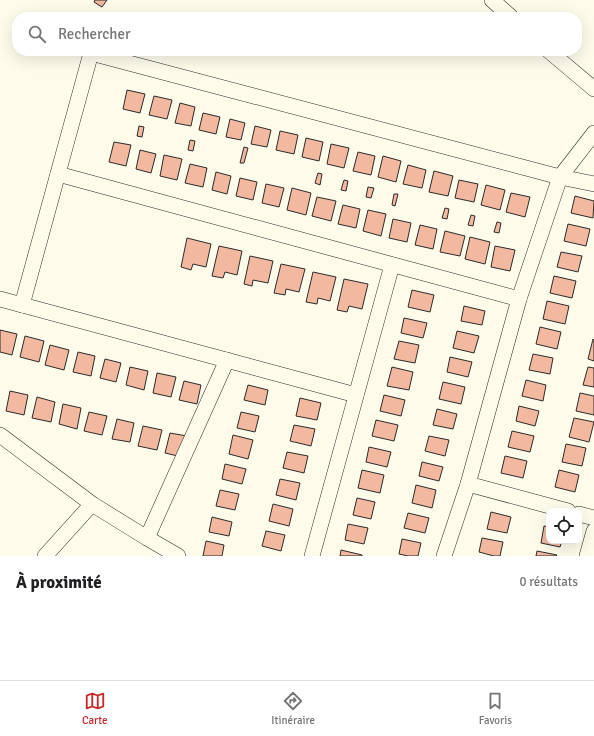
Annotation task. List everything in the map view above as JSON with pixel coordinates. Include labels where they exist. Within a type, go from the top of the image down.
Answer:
[{"type":"street","points":[[492,0],[505,12]]},
{"type":"street","points":[[22,304],[90,56]]},
{"type":"street","points":[[102,56],[560,177],[594,184]]},
{"type":"street","points":[[555,56],[594,89]]},
{"type":"street","points":[[444,556],[468,484],[519,299],[560,177],[594,133]]},
{"type":"street","points":[[58,174],[519,299]]},
{"type":"street","points":[[312,556],[392,265]]},
{"type":"street","points":[[0,299],[356,395]]},
{"type":"street","points":[[147,538],[227,360]]},
{"type":"street","points":[[0,435],[92,504],[178,556]]},
{"type":"street","points":[[468,484],[557,508]]},
{"type":"street","points":[[45,556],[92,504]]},
{"type":"street","points":[[582,515],[594,518]]},
{"type":"street","points":[[587,556],[594,532]]},
{"type":"building","points":[[95,0],[107,0],[102,7],[94,2]]},
{"type":"building","points":[[127,90],[145,94],[140,113],[123,109]]},
{"type":"building","points":[[154,96],[172,100],[167,119],[149,115]]},
{"type":"building","points":[[180,103],[195,107],[191,126],[175,123]]},
{"type":"building","points":[[203,113],[220,117],[216,134],[199,130]]},
{"type":"building","points":[[230,119],[245,123],[241,140],[226,137]]},
{"type":"building","points":[[139,126],[144,127],[142,137],[137,136]]},
{"type":"building","points":[[255,126],[271,130],[267,147],[251,144]]},
{"type":"building","points":[[280,131],[298,135],[294,154],[276,150]]},
{"type":"building","points":[[306,138],[323,142],[319,161],[302,157]]},
{"type":"building","points":[[190,140],[195,141],[193,151],[188,150]]},
{"type":"building","points":[[114,142],[131,145],[126,166],[109,162]]},
{"type":"building","points":[[331,144],[349,148],[344,168],[327,164]]},
{"type":"building","points":[[244,147],[248,148],[244,163],[240,163]]},
{"type":"building","points":[[140,150],[156,154],[151,173],[136,169]]},
{"type":"building","points":[[358,152],[375,156],[371,175],[353,171]]},
{"type":"building","points":[[164,155],[182,159],[177,180],[160,176]]},
{"type":"building","points":[[383,156],[401,161],[396,182],[378,177]]},
{"type":"building","points":[[190,164],[207,168],[203,187],[185,183]]},
{"type":"building","points":[[408,165],[426,170],[422,188],[403,184]]},
{"type":"building","points":[[434,171],[453,176],[448,196],[429,192]]},
{"type":"building","points":[[216,172],[231,176],[227,194],[212,190]]},
{"type":"building","points":[[318,173],[322,174],[320,185],[315,183]]},
{"type":"building","points":[[240,178],[257,182],[253,200],[236,196]]},
{"type":"building","points":[[344,180],[348,181],[346,191],[341,190]]},
{"type":"building","points":[[459,180],[478,184],[474,202],[455,198]]},
{"type":"building","points":[[266,184],[284,188],[279,207],[262,203]]},
{"type":"building","points":[[486,185],[505,190],[500,210],[481,205]]},
{"type":"building","points":[[368,187],[374,188],[371,198],[366,197]]},
{"type":"building","points":[[292,188],[311,193],[306,215],[287,210]]},
{"type":"building","points":[[511,193],[530,197],[525,217],[506,212]]},
{"type":"building","points":[[394,194],[398,194],[395,206],[392,205]]},
{"type":"building","points":[[575,196],[594,201],[593,218],[571,213]]},
{"type":"building","points":[[317,197],[336,201],[331,221],[312,216]]},
{"type":"building","points":[[343,205],[360,209],[356,228],[338,224]]},
{"type":"building","points":[[445,208],[449,209],[447,219],[442,218]]},
{"type":"building","points":[[368,210],[386,214],[381,236],[363,231]]},
{"type":"building","points":[[471,215],[475,216],[473,226],[468,225]]},
{"type":"building","points":[[393,219],[411,223],[407,242],[389,238]]},
{"type":"building","points":[[497,222],[501,223],[499,233],[494,232]]},
{"type":"building","points":[[568,224],[590,229],[586,246],[564,241]]},
{"type":"building","points":[[420,225],[437,229],[433,249],[415,245]]},
{"type":"building","points":[[445,231],[465,236],[460,256],[440,252]]},
{"type":"building","points":[[470,237],[490,242],[485,264],[465,259]]},
{"type":"building","points":[[187,238],[211,244],[206,267],[193,264],[191,270],[181,267]]},
{"type":"building","points":[[219,246],[242,251],[237,275],[225,272],[223,278],[212,276]]},
{"type":"building","points":[[495,246],[515,250],[510,271],[491,267]]},
{"type":"building","points":[[561,252],[582,256],[578,272],[557,267]]},
{"type":"building","points":[[250,256],[273,261],[268,283],[253,280],[252,286],[244,284]]},
{"type":"building","points":[[281,264],[305,269],[299,292],[286,289],[285,295],[274,293]]},
{"type":"building","points":[[313,272],[336,277],[330,301],[318,298],[317,304],[306,302]]},
{"type":"building","points":[[554,276],[576,281],[572,298],[550,293]]},
{"type":"building","points":[[344,279],[368,284],[362,309],[349,306],[347,312],[337,310]]},
{"type":"building","points":[[412,290],[434,295],[430,312],[408,307]]},
{"type":"building","points":[[547,301],[569,306],[565,324],[543,319]]},
{"type":"building","points":[[464,306],[485,311],[482,325],[461,321]]},
{"type":"building","points":[[404,318],[427,323],[423,338],[401,333]]},
{"type":"building","points":[[540,327],[561,332],[557,349],[536,344]]},
{"type":"building","points":[[0,330],[17,334],[12,355],[0,352]]},
{"type":"building","points":[[457,331],[479,336],[474,353],[453,348]]},
{"type":"building","points":[[25,336],[44,341],[39,362],[20,357]]},
{"type":"building","points":[[593,339],[594,340],[594,361],[588,359]]},
{"type":"building","points":[[399,341],[419,345],[415,363],[394,359]]},
{"type":"building","points":[[50,345],[69,350],[64,370],[45,365]]},
{"type":"building","points":[[78,352],[95,356],[91,376],[73,372]]},
{"type":"building","points":[[533,354],[553,358],[550,374],[529,370]]},
{"type":"building","points":[[450,357],[472,362],[468,377],[447,372]]},
{"type":"building","points":[[105,359],[121,363],[116,382],[100,378]]},
{"type":"building","points":[[130,367],[148,371],[144,390],[126,385]]},
{"type":"building","points":[[392,367],[413,372],[409,390],[387,386]]},
{"type":"building","points":[[588,367],[594,368],[594,387],[583,385]]},
{"type":"building","points":[[157,373],[176,377],[171,397],[153,393]]},
{"type":"building","points":[[526,380],[546,385],[543,401],[522,396]]},
{"type":"building","points":[[184,381],[201,385],[197,404],[179,400]]},
{"type":"building","points":[[443,382],[465,387],[461,404],[439,399]]},
{"type":"building","points":[[248,385],[268,390],[265,405],[244,400]]},
{"type":"building","points":[[10,391],[28,395],[24,415],[6,411]]},
{"type":"building","points":[[580,393],[594,396],[594,415],[576,411]]},
{"type":"building","points":[[384,395],[405,400],[401,416],[380,411]]},
{"type":"building","points":[[37,397],[55,402],[51,422],[32,418]]},
{"type":"building","points":[[300,398],[321,403],[317,420],[296,416]]},
{"type":"building","points":[[63,404],[81,408],[77,429],[59,424]]},
{"type":"building","points":[[519,406],[539,411],[535,426],[516,421]]},
{"type":"building","points":[[437,409],[457,414],[453,429],[433,425]]},
{"type":"building","points":[[89,412],[107,416],[102,435],[84,431]]},
{"type":"building","points":[[241,412],[259,416],[255,432],[237,428]]},
{"type":"building","points":[[574,418],[594,422],[589,442],[569,437]]},
{"type":"building","points":[[117,419],[134,423],[130,442],[112,439]]},
{"type":"building","points":[[376,420],[398,425],[394,441],[372,436]]},
{"type":"building","points":[[294,425],[315,429],[311,446],[290,441]]},
{"type":"building","points":[[143,426],[162,430],[157,450],[138,446]]},
{"type":"building","points":[[512,431],[534,436],[530,452],[508,447]]},
{"type":"building","points":[[170,433],[187,436],[182,457],[165,453]]},
{"type":"building","points":[[233,435],[253,440],[248,459],[229,454]]},
{"type":"building","points":[[429,436],[449,440],[445,456],[425,451]]},
{"type":"building","points":[[566,444],[586,448],[582,466],[562,462]]},
{"type":"building","points":[[369,447],[391,452],[387,467],[366,462]]},
{"type":"building","points":[[287,452],[308,456],[304,473],[283,468]]},
{"type":"building","points":[[505,456],[527,461],[523,478],[501,473]]},
{"type":"building","points":[[422,462],[443,467],[439,481],[419,476]]},
{"type":"building","points":[[225,464],[246,469],[242,484],[222,479]]},
{"type":"building","points":[[362,470],[384,475],[380,493],[358,488]]},
{"type":"building","points":[[559,470],[579,475],[575,492],[555,487]]},
{"type":"building","points":[[280,479],[300,483],[296,500],[276,495]]},
{"type":"building","points":[[416,485],[436,490],[432,508],[412,503]]},
{"type":"building","points":[[220,490],[239,494],[235,510],[216,506]]},
{"type":"building","points":[[357,498],[375,502],[371,519],[353,515]]},
{"type":"building","points":[[273,504],[293,509],[289,526],[269,521]]},
{"type":"building","points":[[491,512],[511,517],[507,533],[487,529]]},
{"type":"building","points":[[408,513],[429,518],[425,533],[404,528]]},
{"type":"building","points":[[212,517],[232,522],[229,536],[209,532]]},
{"type":"building","points":[[348,524],[368,528],[364,544],[345,540]]},
{"type":"building","points":[[544,526],[546,526],[546,544],[561,544],[560,547],[541,543]]},
{"type":"building","points":[[266,531],[285,535],[281,551],[262,546]]},
{"type":"building","points":[[482,538],[503,542],[500,556],[479,552]]},
{"type":"building","points":[[402,539],[421,543],[418,556],[399,554]]},
{"type":"building","points":[[206,541],[224,545],[222,556],[203,556]]},
{"type":"building","points":[[341,550],[362,555],[362,556],[340,556]]},
{"type":"building","points":[[537,551],[557,555],[536,556]]}]
